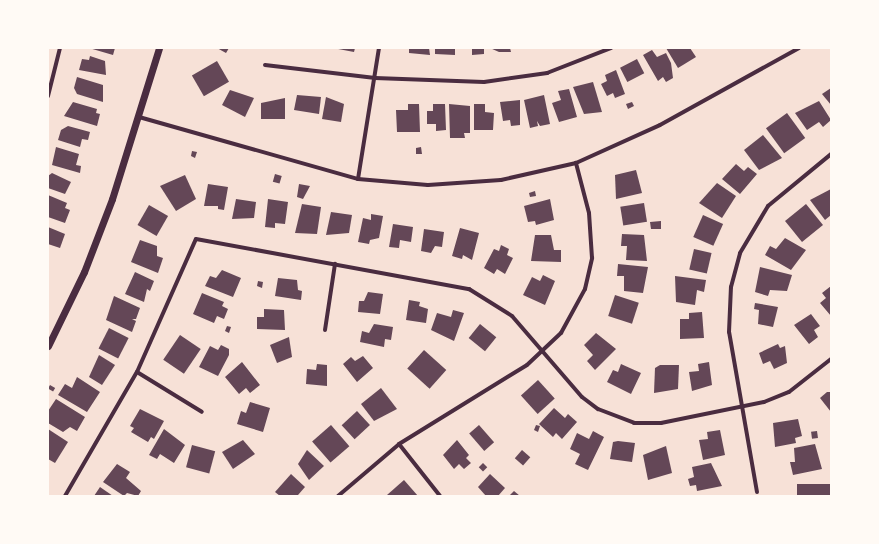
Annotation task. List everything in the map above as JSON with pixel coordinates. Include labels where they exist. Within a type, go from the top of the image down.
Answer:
[{"type":"street","points":[[48,96],[60,48]]},
{"type":"street","points":[[48,346],[86,264],[139,117],[159,48]]},
{"type":"street","points":[[358,179],[380,48]]},
{"type":"street","points":[[265,65],[375,78],[484,82],[547,73],[611,48]]},
{"type":"street","points":[[139,117],[358,179],[428,184],[501,180],[576,163],[660,125],[799,48]]},
{"type":"street","points":[[757,492],[728,309],[740,253],[768,206],[831,154]]},
{"type":"street","points":[[338,496],[399,444],[527,365],[543,351],[572,318],[590,273],[592,236],[576,163]]},
{"type":"street","points":[[65,496],[137,372],[196,239],[469,289],[499,305],[543,351],[582,397],[615,418],[649,424],[764,402],[789,392],[831,359]]},
{"type":"street","points":[[325,330],[335,264]]},
{"type":"street","points":[[137,372],[202,412]]},
{"type":"street","points":[[399,444],[440,496]]},
{"type":"building","points":[[89,48],[115,48],[113,55]]},
{"type":"building","points":[[217,48],[229,48],[226,53]]},
{"type":"building","points":[[333,48],[355,48],[354,52]]},
{"type":"building","points":[[409,48],[429,48],[430,55],[409,53]]},
{"type":"building","points":[[435,48],[455,48],[455,55],[435,54]]},
{"type":"building","points":[[472,48],[484,48],[484,54],[472,55]]},
{"type":"building","points":[[490,48],[510,48],[511,52],[499,52]]},
{"type":"building","points":[[666,48],[690,48],[696,57],[678,68]]},
{"type":"building","points":[[652,50],[657,57],[666,53],[671,63],[673,78],[666,82],[663,77],[658,81],[643,55]]},
{"type":"building","points":[[90,56],[105,61],[106,75],[79,70],[82,59],[89,60]]},
{"type":"building","points":[[637,59],[644,73],[627,82],[620,68]]},
{"type":"building","points":[[217,61],[229,82],[204,96],[192,76]]},
{"type":"building","points":[[616,70],[625,94],[615,98],[613,93],[607,96],[601,84],[607,81],[605,75]]},
{"type":"building","points":[[77,77],[103,85],[103,102],[77,94],[74,88]]},
{"type":"building","points":[[593,82],[602,112],[584,114],[573,87]]},
{"type":"building","points":[[831,88],[831,105],[822,94]]},
{"type":"building","points":[[569,89],[577,117],[559,122],[552,103],[561,100],[558,91]]},
{"type":"building","points":[[230,90],[254,98],[245,117],[222,105]]},
{"type":"building","points":[[297,95],[321,97],[319,114],[294,110]]},
{"type":"building","points":[[544,95],[550,124],[540,126],[537,121],[538,126],[530,128],[524,100]]},
{"type":"building","points":[[326,97],[344,104],[341,122],[322,119]]},
{"type":"building","points":[[285,98],[285,119],[261,119],[261,103]]},
{"type":"building","points":[[520,100],[520,125],[511,126],[510,120],[503,121],[500,102]]},
{"type":"building","points":[[819,101],[831,120],[823,127],[819,122],[807,130],[795,113]]},
{"type":"building","points":[[73,102],[97,109],[96,113],[100,114],[97,126],[64,116]]},
{"type":"building","points":[[632,102],[634,106],[628,109],[626,104]]},
{"type":"building","points":[[408,104],[419,104],[420,132],[397,132],[396,110],[408,110]]},
{"type":"building","points":[[433,104],[445,104],[446,130],[436,131],[436,124],[427,124],[427,111],[433,111]]},
{"type":"building","points":[[449,104],[470,106],[470,133],[464,133],[465,138],[450,138]]},
{"type":"building","points":[[474,104],[485,104],[485,112],[494,113],[493,130],[474,130]]},
{"type":"building","points":[[787,113],[805,138],[784,153],[766,128]]},
{"type":"building","points":[[68,126],[90,132],[88,140],[82,139],[80,147],[58,140],[61,130]]},
{"type":"building","points":[[763,135],[782,158],[759,170],[744,150]]},
{"type":"building","points":[[56,147],[79,154],[76,165],[81,166],[80,173],[52,165]]},
{"type":"building","points":[[421,147],[422,154],[416,154],[416,148]]},
{"type":"building","points":[[192,151],[197,152],[195,158],[191,156]]},
{"type":"building","points":[[736,164],[744,171],[748,167],[757,174],[740,194],[722,179]]},
{"type":"building","points":[[636,170],[642,193],[616,199],[615,175]]},
{"type":"building","points":[[52,173],[71,182],[65,194],[48,188],[48,176]]},
{"type":"building","points":[[275,174],[282,176],[280,184],[273,182]]},
{"type":"building","points":[[185,175],[196,199],[176,211],[160,186]]},
{"type":"building","points":[[717,183],[736,196],[722,218],[699,203]]},
{"type":"building","points":[[208,184],[228,187],[224,210],[218,209],[218,206],[204,206]]},
{"type":"building","points":[[299,184],[310,186],[303,199],[297,197]]},
{"type":"building","points":[[831,189],[831,215],[825,220],[810,200]]},
{"type":"building","points":[[535,191],[536,196],[530,197],[529,193]]},
{"type":"building","points":[[48,195],[67,203],[65,208],[70,210],[65,223],[48,217]]},
{"type":"building","points":[[236,199],[256,202],[254,218],[232,219]]},
{"type":"building","points":[[268,199],[288,202],[285,224],[275,223],[275,228],[265,227]]},
{"type":"building","points":[[550,199],[554,220],[536,225],[535,221],[528,222],[524,206]]},
{"type":"building","points":[[644,203],[647,222],[623,226],[620,207]]},
{"type":"building","points":[[302,204],[321,207],[317,234],[295,233]]},
{"type":"building","points":[[806,204],[823,225],[802,242],[785,221]]},
{"type":"building","points":[[149,205],[168,216],[157,236],[138,225]]},
{"type":"building","points":[[331,212],[352,215],[349,233],[326,235]]},
{"type":"building","points":[[371,214],[383,216],[379,238],[370,240],[369,244],[358,242],[363,218],[371,220]]},
{"type":"building","points":[[703,215],[723,224],[713,246],[693,237]]},
{"type":"building","points":[[661,221],[661,229],[651,229],[650,222]]},
{"type":"building","points":[[393,224],[413,227],[411,242],[400,240],[399,248],[389,247]]},
{"type":"building","points":[[48,227],[65,234],[60,248],[48,244]]},
{"type":"building","points":[[460,228],[479,233],[472,260],[463,255],[462,259],[452,256]]},
{"type":"building","points":[[424,229],[444,232],[442,247],[435,246],[431,253],[421,251]]},
{"type":"building","points":[[622,234],[644,235],[647,261],[626,260],[627,246],[621,246]]},
{"type":"building","points":[[535,235],[551,235],[554,250],[561,250],[561,262],[531,261]]},
{"type":"building","points":[[785,238],[806,250],[791,270],[765,255],[770,246],[776,249]]},
{"type":"building","points":[[140,240],[157,246],[157,256],[163,258],[158,273],[131,262]]},
{"type":"building","points":[[501,245],[509,249],[507,255],[513,258],[505,274],[497,269],[494,274],[484,268],[494,249],[499,251]]},
{"type":"building","points":[[694,249],[712,253],[707,274],[689,269]]},
{"type":"building","points":[[618,264],[648,267],[643,293],[624,291],[624,276],[617,276]]},
{"type":"building","points":[[760,267],[792,275],[787,291],[770,290],[768,296],[755,292]]},
{"type":"building","points":[[222,270],[241,278],[233,297],[205,286],[210,276],[216,278]]},
{"type":"building","points":[[135,272],[154,281],[150,291],[147,289],[144,302],[125,294]]},
{"type":"building","points":[[543,275],[555,281],[545,305],[523,295],[532,277],[540,281]]},
{"type":"building","points":[[675,276],[706,280],[704,292],[697,290],[695,305],[676,302]]},
{"type":"building","points":[[278,278],[297,280],[298,290],[302,291],[301,300],[275,296]]},
{"type":"building","points":[[258,281],[263,282],[262,288],[257,286]]},
{"type":"building","points":[[831,286],[831,316],[820,303],[826,298],[822,293]]},
{"type":"building","points":[[368,292],[383,294],[380,314],[358,312],[359,301],[364,301]]},
{"type":"building","points":[[202,293],[224,302],[222,306],[228,309],[224,319],[217,316],[214,323],[193,314]]},
{"type":"building","points":[[615,295],[639,303],[632,324],[608,316]]},
{"type":"building","points":[[114,296],[140,308],[136,319],[132,319],[136,321],[132,332],[106,320]]},
{"type":"building","points":[[409,300],[420,302],[419,306],[428,309],[426,323],[406,320]]},
{"type":"building","points":[[755,303],[778,307],[773,327],[758,324],[759,310],[754,309]]},
{"type":"building","points":[[264,309],[284,310],[285,330],[257,329],[257,317],[264,317]]},
{"type":"building","points":[[453,310],[464,313],[454,341],[431,330],[437,313],[451,317]]},
{"type":"building","points":[[702,312],[704,338],[680,339],[680,319],[689,319],[689,313]]},
{"type":"building","points":[[811,314],[820,326],[814,330],[818,337],[809,344],[794,325]]},
{"type":"building","points":[[374,324],[393,327],[391,340],[385,339],[384,347],[360,342],[362,331],[369,333]]},
{"type":"building","points":[[480,324],[496,337],[485,351],[469,338]]},
{"type":"building","points":[[227,326],[231,327],[229,333],[225,331]]},
{"type":"building","points":[[109,328],[129,338],[118,358],[99,348]]},
{"type":"building","points":[[596,333],[616,349],[595,370],[587,361],[593,355],[584,345]]},
{"type":"building","points":[[180,335],[201,349],[184,374],[163,360]]},
{"type":"building","points":[[289,337],[292,357],[277,363],[270,345]]},
{"type":"building","points":[[778,344],[780,348],[785,346],[787,363],[774,369],[770,361],[763,364],[759,353]]},
{"type":"building","points":[[221,345],[229,349],[229,355],[218,376],[199,367],[210,346],[218,350]]},
{"type":"building","points":[[424,350],[446,370],[430,389],[407,369]]},
{"type":"building","points":[[99,355],[115,365],[102,385],[89,377]]},
{"type":"building","points":[[363,356],[373,368],[357,382],[343,364],[351,357],[355,361]]},
{"type":"building","points":[[242,362],[260,385],[250,393],[246,388],[239,394],[225,377]]},
{"type":"building","points":[[709,362],[712,385],[692,391],[689,372],[699,371],[698,364]]},
{"type":"building","points":[[317,364],[327,365],[327,386],[306,384],[307,369],[316,370]]},
{"type":"building","points":[[621,364],[641,373],[631,394],[607,382],[613,370],[618,372]]},
{"type":"building","points":[[660,365],[679,365],[678,389],[654,393],[655,368]]},
{"type":"building","points":[[77,377],[100,392],[87,412],[58,395],[65,384],[72,388]]},
{"type":"building","points":[[538,380],[555,399],[538,414],[521,395]]},
{"type":"building","points":[[50,385],[55,388],[53,392],[48,388]]},
{"type":"building","points":[[381,388],[397,409],[374,421],[361,404]]},
{"type":"building","points":[[827,392],[831,392],[831,412],[820,398]]},
{"type":"building","points":[[56,399],[85,417],[77,431],[70,427],[63,432],[48,423],[48,411]]},
{"type":"building","points":[[250,402],[270,408],[263,432],[237,424],[241,411],[246,413]]},
{"type":"building","points":[[554,408],[565,418],[568,414],[577,422],[562,439],[556,433],[553,437],[539,424]]},
{"type":"building","points":[[140,409],[164,421],[154,439],[151,437],[148,442],[131,432],[134,428],[130,426]]},
{"type":"building","points":[[357,411],[370,425],[355,439],[342,425]]},
{"type":"building","points":[[798,419],[802,436],[795,438],[796,443],[775,447],[773,423]]},
{"type":"building","points":[[331,425],[349,446],[331,463],[312,441]]},
{"type":"building","points":[[479,425],[494,442],[484,451],[469,434]]},
{"type":"building","points":[[536,425],[540,426],[538,432],[534,430]]},
{"type":"building","points":[[48,429],[68,442],[55,463],[48,459]]},
{"type":"building","points":[[164,429],[185,445],[174,463],[160,454],[157,459],[149,455]]},
{"type":"building","points":[[720,430],[725,455],[703,460],[699,440],[708,439],[707,432]]},
{"type":"building","points":[[593,431],[604,437],[588,470],[575,464],[580,454],[570,449],[577,433],[589,439]]},
{"type":"building","points":[[817,431],[818,438],[812,439],[811,432]]},
{"type":"building","points":[[243,440],[255,454],[233,469],[222,452]]},
{"type":"building","points":[[457,440],[469,455],[466,458],[471,463],[464,469],[459,464],[454,469],[443,455]]},
{"type":"building","points":[[618,441],[635,443],[632,462],[610,459],[613,442]]},
{"type":"building","points":[[815,444],[822,469],[793,475],[790,462],[795,462],[794,448]]},
{"type":"building","points":[[192,445],[215,451],[209,473],[186,467]]},
{"type":"building","points":[[666,446],[672,473],[648,480],[643,455]]},
{"type":"building","points":[[307,450],[324,466],[309,480],[298,464]]},
{"type":"building","points":[[522,450],[530,457],[523,466],[515,458]]},
{"type":"building","points":[[483,463],[487,467],[483,471],[479,467]]},
{"type":"building","points":[[711,463],[722,486],[697,491],[696,485],[690,486],[688,479],[694,477],[692,467]]},
{"type":"building","points":[[117,464],[130,472],[126,478],[141,491],[138,496],[127,493],[124,496],[103,482]]},
{"type":"building","points":[[291,474],[305,487],[298,495],[280,496],[275,492]]},
{"type":"building","points":[[490,474],[505,488],[498,496],[486,496],[478,487]]},
{"type":"building","points":[[404,480],[418,496],[387,496],[387,495]]},
{"type":"building","points":[[797,484],[831,484],[831,496],[797,496]]},
{"type":"building","points":[[100,487],[113,496],[94,496]]},
{"type":"building","points":[[514,491],[520,496],[509,496]]}]
